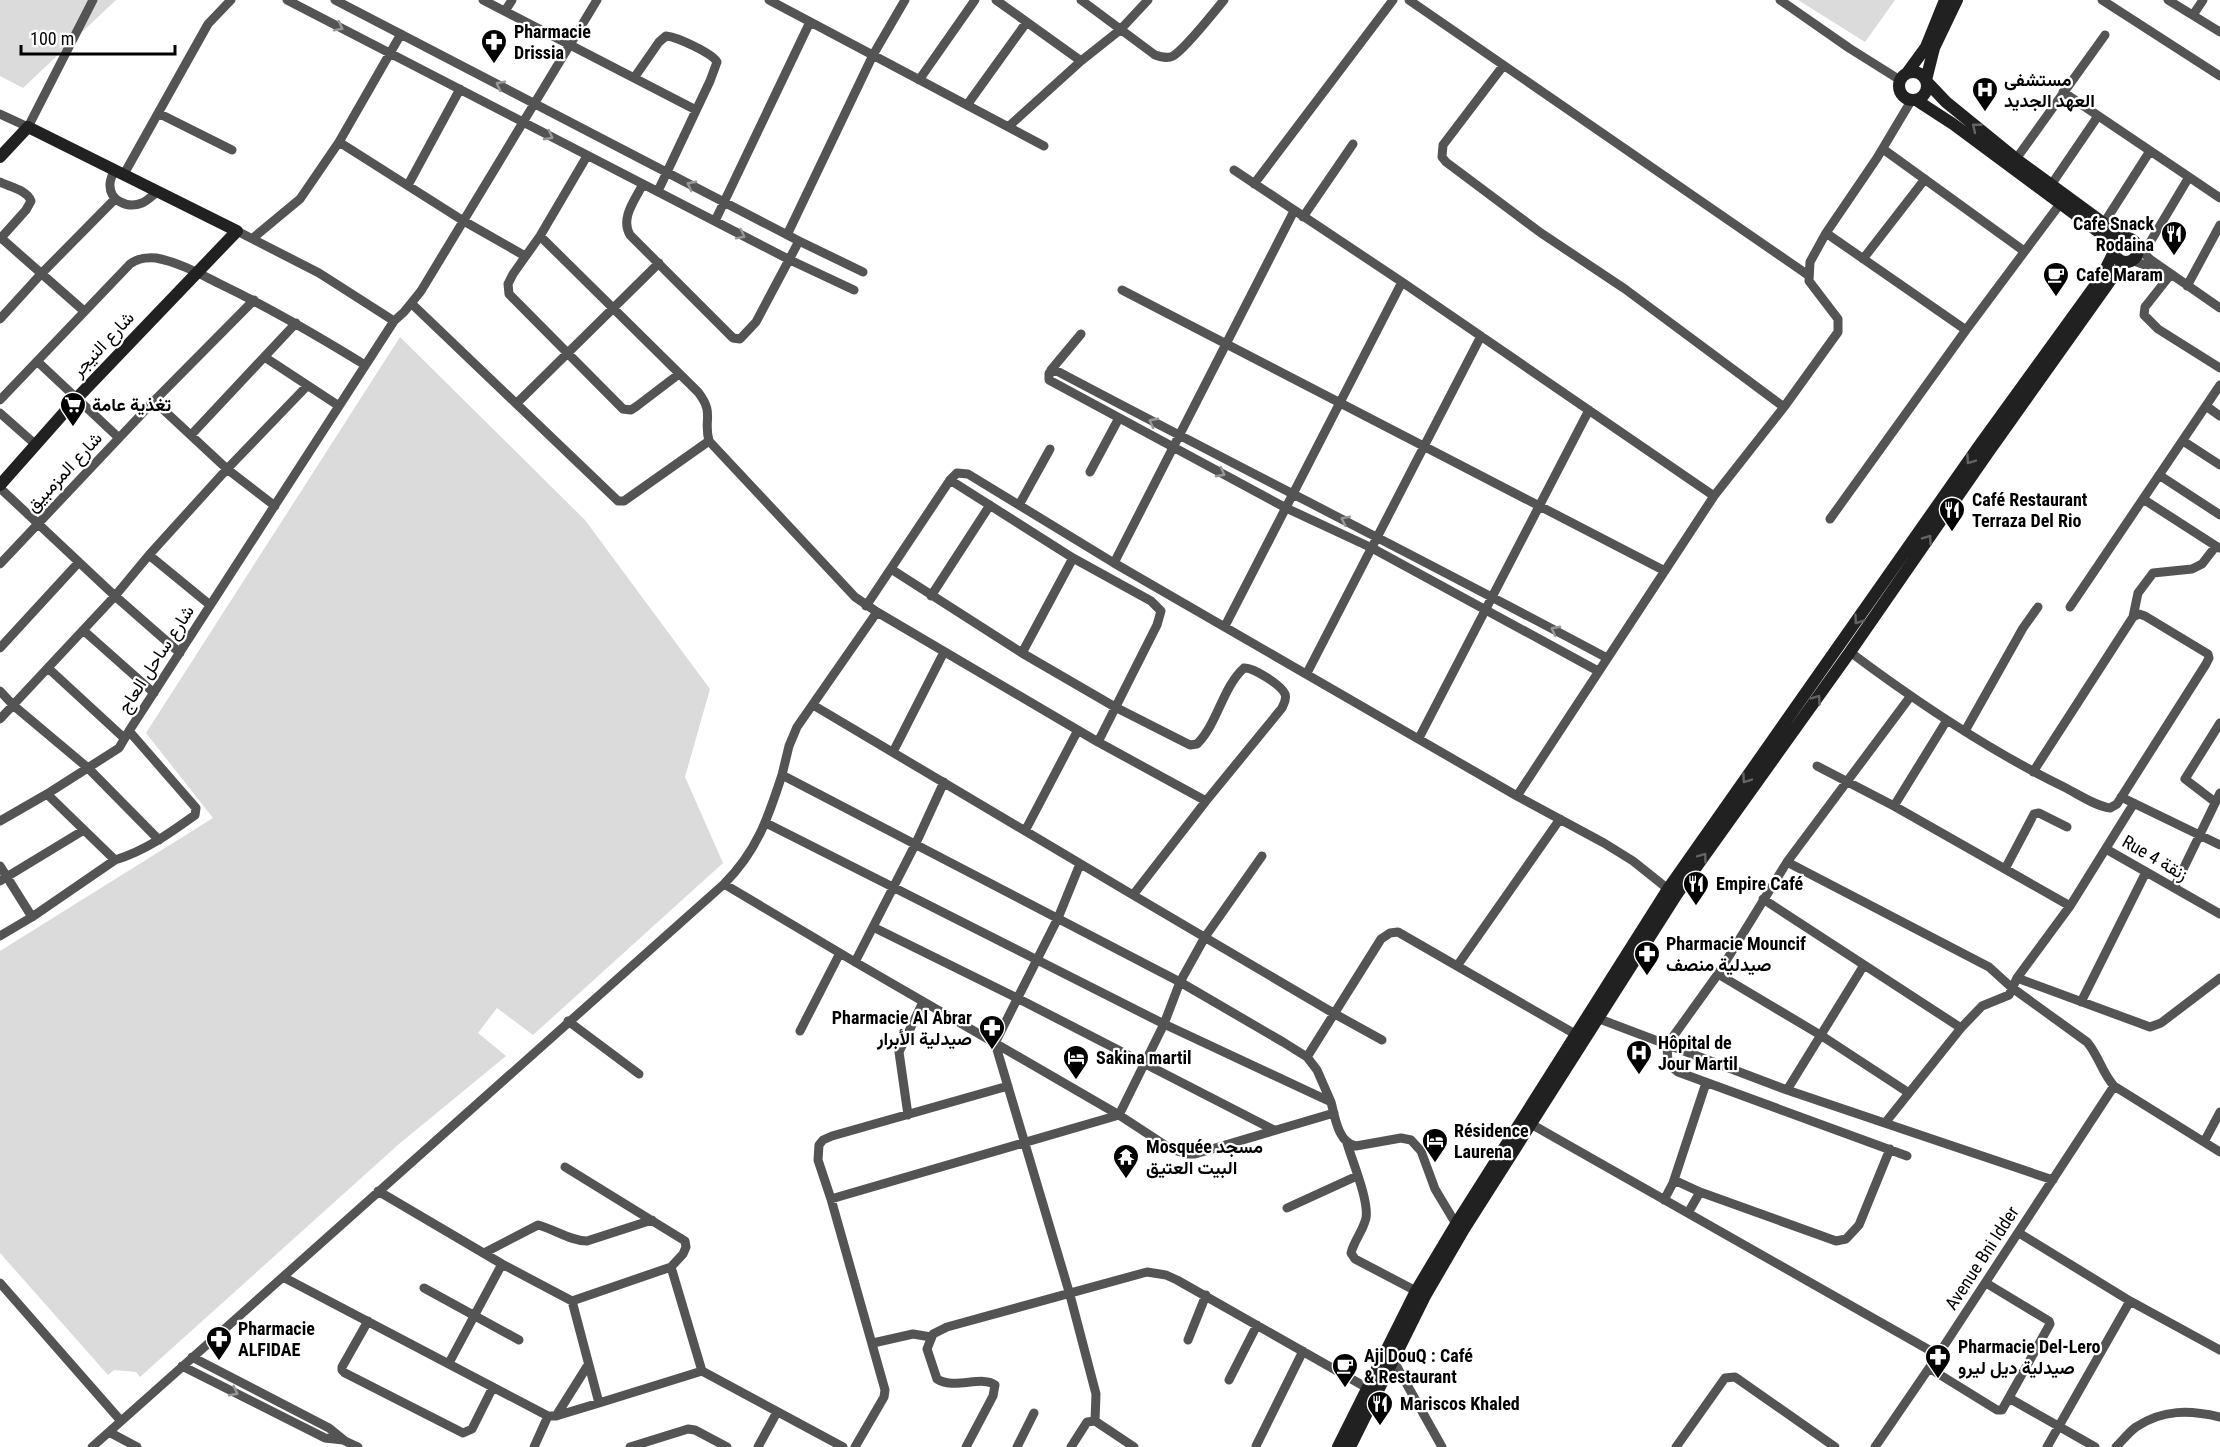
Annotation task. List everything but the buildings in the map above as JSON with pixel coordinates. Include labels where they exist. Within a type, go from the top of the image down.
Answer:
[{"type":"street","points":[[0,157],[28,128],[93,0]]},
{"type":"street","points":[[157,192],[138,205],[128,205],[115,199],[110,186],[160,114],[208,24],[231,0]]},
{"type":"street","points":[[287,0],[790,260],[854,290]]},
{"type":"street","points":[[335,0],[787,235],[863,272]]},
{"type":"street","points":[[483,0],[696,110]]},
{"type":"street","points":[[505,11],[512,0]]},
{"type":"street","name":"شارع ساحل العاج","points":[[0,936],[115,860],[159,840],[195,815],[196,808],[127,734],[394,321],[412,304],[597,0]]},
{"type":"street","points":[[769,0],[1044,146]]},
{"type":"street","points":[[919,80],[975,0]]},
{"type":"street","points":[[996,0],[1026,24],[1081,61]]},
{"type":"street","points":[[1081,0],[1155,56],[1163,58],[1172,57],[1224,0]]},
{"type":"street","points":[[1008,127],[1081,61],[1120,30],[1148,0]]},
{"type":"street","points":[[1254,184],[1393,0]]},
{"type":"street","points":[[1409,0],[1808,275]]},
{"type":"street","points":[[1780,0],[1849,48],[1903,76],[1918,72],[1946,102],[2016,159],[2104,223],[2118,245],[2118,259],[2169,273]]},
{"type":"street","points":[[1946,0],[1926,47],[1903,76],[1899,91],[1906,99],[1914,100],[1953,123],[2118,245]]},
{"type":"street","points":[[1517,796],[1714,496],[1784,407],[1838,332],[1838,319],[1813,287],[1808,275],[1810,262],[1826,233],[1914,100],[1924,95],[1934,48],[1957,0]]},
{"type":"street","points":[[2102,0],[2220,76]]},
{"type":"street","points":[[2168,0],[2220,32]]},
{"type":"street","points":[[2193,15],[2203,0]]},
{"type":"street","points":[[787,235],[873,55],[902,1]]},
{"type":"street","points":[[715,221],[810,22]]},
{"type":"street","points":[[967,105],[1026,24]]},
{"type":"street","points":[[253,238],[300,199],[339,142],[401,34]]},
{"type":"street","points":[[2016,159],[2105,34]]},
{"type":"street","points":[[634,78],[666,36],[680,40],[716,60],[717,65],[658,192]]},
{"type":"street","points":[[1503,66],[1443,145],[1441,151],[1446,162],[1625,289],[1784,407]]},
{"type":"street","points":[[408,185],[460,89]]},
{"type":"street","points":[[2063,92],[2220,198]]},
{"type":"street","points":[[0,114],[320,273],[394,321]]},
{"type":"street","points":[[160,114],[232,150]]},
{"type":"street","points":[[2051,185],[2098,116]]},
{"type":"street","points":[[339,142],[462,220],[525,256]]},
{"type":"street","points":[[1303,217],[1353,144]]},
{"type":"street","points":[[1883,149],[2024,251]]},
{"type":"street","points":[[2104,223],[2150,151]]},
{"type":"street","points":[[587,156],[540,236],[508,284],[509,294],[618,405],[627,410],[637,406],[679,374]]},
{"type":"street","points":[[1234,170],[1714,496]]},
{"type":"street","points":[[1338,1447],[1369,1389],[1430,1286],[1677,894],[1850,652],[2109,281],[2140,251],[2189,177]]},
{"type":"street","points":[[1863,259],[1925,179]]},
{"type":"street","points":[[0,182],[29,196],[31,201],[1,238],[84,311]]},
{"type":"street","points":[[643,184],[626,218],[626,226],[630,235],[733,338],[740,339],[756,322],[799,241]]},
{"type":"street","points":[[0,319],[41,273],[115,199]]},
{"type":"street","points":[[1830,519],[2060,204]]},
{"type":"street","points":[[1114,563],[1294,211]]},
{"type":"street","points":[[2187,286],[2220,225]]},
{"type":"street","name":"شارع النيجر","points":[[0,486],[77,398],[237,231]]},
{"type":"street","points":[[1826,233],[1966,330]]},
{"type":"street","points":[[540,236],[698,392],[708,406],[706,430],[709,441],[799,539],[866,606],[1098,742],[1206,801]]},
{"type":"street","points":[[1350,1447],[1416,1291],[1668,888],[1979,446],[2102,276],[2118,245],[2133,240],[2140,251],[2169,273],[2219,305]]},
{"type":"street","points":[[0,400],[136,259],[156,258],[196,272],[296,323],[365,365]]},
{"type":"street","points":[[517,403],[659,263]]},
{"type":"street","points":[[2169,273],[2145,307],[2144,315],[2158,328],[2220,368]]},
{"type":"street","points":[[1225,626],[1402,282]]},
{"type":"street","points":[[1122,290],[1665,571]]},
{"type":"street","name":"شارع المزمبيق","points":[[0,564],[154,401],[254,300]]},
{"type":"street","points":[[412,304],[620,501],[624,501],[709,441]]},
{"type":"street","points":[[192,435],[266,358],[296,323]]},
{"type":"street","points":[[1082,334],[1051,370],[1048,377],[1050,380],[1286,508],[1372,548],[1598,671]]},
{"type":"street","points":[[1307,673],[1481,336]]},
{"type":"street","points":[[266,358],[339,406]]},
{"type":"street","points":[[38,362],[119,438]]},
{"type":"street","points":[[1051,370],[1055,370],[1292,494],[1378,536],[1607,658]]},
{"type":"street","points":[[2070,607],[2220,385]]},
{"type":"street","points":[[0,719],[115,596],[227,469],[307,386]]},
{"type":"street","points":[[154,401],[227,469],[275,506]]},
{"type":"street","points":[[2206,406],[2220,416]]},
{"type":"street","points":[[1419,738],[1589,410]]},
{"type":"street","points":[[0,413],[35,444]]},
{"type":"street","points":[[1090,472],[1119,418]]},
{"type":"street","points":[[2182,441],[2220,465]]},
{"type":"street","points":[[1019,505],[1050,449]]},
{"type":"street","points":[[866,606],[950,480],[957,473],[968,474],[1114,563],[1633,861],[1668,888]]},
{"type":"street","points":[[2159,475],[2220,514]]},
{"type":"street","points":[[950,480],[1073,558],[1151,602],[1161,611],[1157,626],[1098,742]]},
{"type":"street","points":[[0,486],[115,596],[180,653]]},
{"type":"street","points":[[2033,772],[2133,617],[2138,593],[2153,573],[2192,569],[2202,564],[2218,547],[2143,499]]},
{"type":"street","points":[[931,596],[990,505]]},
{"type":"street","points":[[149,555],[210,605]]},
{"type":"street","points":[[1023,653],[1073,558]]},
{"type":"street","points":[[0,648],[79,562]]},
{"type":"street","points":[[891,569],[1023,653],[1115,707],[1182,742],[1195,745],[1205,735],[1236,677],[1244,668],[1252,669],[1281,688],[1286,698],[1282,708],[1133,895]]},
{"type":"street","points":[[1965,731],[2023,628],[2038,608]]},
{"type":"street","points":[[92,1447],[724,884],[750,854],[766,823],[782,775],[791,738],[877,612]]},
{"type":"street","points":[[1850,652],[1910,697],[1965,731],[2033,772],[2106,808],[2114,807],[2121,797],[2209,658],[2205,652],[2145,616],[2139,614],[2133,617]]},
{"type":"street","points":[[83,630],[154,693]]},
{"type":"street","points":[[893,752],[944,652]]},
{"type":"street","points":[[0,821],[119,748],[127,734],[48,668]]},
{"type":"street","points":[[0,691],[13,705],[88,768],[159,840]]},
{"type":"street","points":[[1907,1156],[1706,1083],[1672,1068],[1668,1064],[1667,1045],[1718,974],[1787,862],[1910,697]]},
{"type":"street","points":[[813,705],[1382,1040]]},
{"type":"street","points":[[1894,806],[1947,720]]},
{"type":"street","points":[[2215,802],[2185,779],[2220,723]]},
{"type":"street","points":[[1025,831],[1078,730]]},
{"type":"street","points":[[1817,766],[1894,806],[2070,906]]},
{"type":"street","points":[[782,775],[1180,982],[1307,1057],[1317,1070],[1341,1135],[1347,1143],[1366,1212],[1362,1230],[1351,1253],[1356,1259],[1416,1291]]},
{"type":"street","points":[[855,962],[916,843],[944,782]]},
{"type":"street","points":[[2174,888],[2220,793]]},
{"type":"street","points":[[47,794],[115,860]]},
{"type":"street","points":[[2121,797],[2220,844]]},
{"type":"street","points":[[1885,1124],[1961,1028],[1982,1006],[2007,997],[2017,978],[2070,906],[2134,804]]},
{"type":"street","points":[[2006,869],[2034,814],[2039,813],[2067,827]]},
{"type":"street","points":[[1457,966],[1560,819]]},
{"type":"street","points":[[766,823],[1164,1024],[1330,1102]]},
{"type":"street","points":[[4,879],[84,830]]},
{"type":"street","name":"Rue 4 زنقة","points":[[2106,849],[2220,914]]},
{"type":"street","points":[[831,1199],[1119,1115],[1164,1024],[1180,982],[1205,937],[1262,856]]},
{"type":"street","points":[[1787,862],[1989,967],[2011,987],[2087,1042],[2107,1079],[2114,1086],[2220,1152]]},
{"type":"street","points":[[1080,864],[1058,918],[995,1043],[1070,1294],[1096,1394],[1095,1421]]},
{"type":"street","points":[[0,866],[4,879],[32,917]]},
{"type":"street","points":[[2081,1002],[2146,872]]},
{"type":"street","points":[[724,884],[1119,1115],[1171,1149],[1195,1154],[1334,1113]]},
{"type":"street","points":[[1764,899],[1961,1028]]},
{"type":"street","points":[[873,927],[1274,1130]]},
{"type":"street","points":[[1307,1057],[1381,939],[1390,933],[1398,932],[1575,1034]]},
{"type":"street","points":[[800,1031],[840,953]]},
{"type":"street","points":[[1787,1090],[1864,965]]},
{"type":"street","points":[[1718,974],[1822,1036],[1909,1093]]},
{"type":"street","points":[[2017,978],[2150,1027],[2161,1023],[2220,978]]},
{"type":"street","points":[[908,1115],[899,1052],[923,1002]]},
{"type":"street","points":[[1597,1018],[1787,1090],[2053,1180]]},
{"type":"street","points":[[568,1021],[639,1074]]},
{"type":"street","points":[[1664,1200],[1674,1180],[1706,1083]]},
{"type":"street","points":[[855,1447],[884,1397],[883,1381],[818,1160],[818,1148],[824,1140],[1008,1086]]},
{"type":"street","name":"Avenue Bni Idder","points":[[1875,1447],[1938,1356],[2114,1086]]},
{"type":"street","points":[[2204,1142],[2220,1112]]},
{"type":"street","points":[[1530,1124],[1938,1356]]},
{"type":"street","points":[[1347,1143],[1356,1146],[1401,1137],[1411,1140],[1421,1151],[1435,1189],[1456,1224]]},
{"type":"street","points":[[1674,1180],[1700,1192],[1836,1241],[1845,1239],[1859,1225],[1890,1149]]},
{"type":"street","points":[[378,1191],[502,1264],[572,1301],[671,1267],[682,1254],[686,1247],[685,1241],[565,1167]]},
{"type":"street","points":[[1287,1208],[1357,1176]]},
{"type":"street","points":[[1688,1213],[1700,1192]]},
{"type":"street","points":[[484,1253],[538,1225],[552,1228],[579,1241],[587,1241],[652,1220]]},
{"type":"street","points":[[2019,1233],[2130,1301],[2220,1350]]},
{"type":"street","points":[[449,1363],[502,1264]]},
{"type":"street","points":[[671,1267],[702,1371],[777,1412],[828,1444],[843,1447]]},
{"type":"street","points":[[873,1343],[913,1334],[930,1337],[946,1327],[1146,1272],[1157,1272],[1206,1295],[1369,1389]]},
{"type":"street","points":[[283,1277],[552,1416],[702,1371]]},
{"type":"street","points":[[0,1283],[121,1421]]},
{"type":"street","points":[[1929,1368],[1997,1410],[2002,1410],[2050,1322],[1986,1283]]},
{"type":"street","points":[[424,1288],[519,1341]]},
{"type":"street","points":[[1188,1340],[1206,1295]]},
{"type":"street","points":[[572,1301],[599,1402]]},
{"type":"street","points":[[2047,1447],[2130,1301]]},
{"type":"street","points":[[368,1321],[342,1367],[345,1373],[463,1433],[472,1429],[493,1387]]},
{"type":"street","points":[[1229,1380],[1257,1325]]},
{"type":"street","points":[[930,1337],[927,1349],[937,1379],[949,1384],[989,1382],[995,1385],[993,1396],[966,1447]]},
{"type":"street","points":[[1256,1446],[1303,1351]]},
{"type":"street","points":[[192,1357],[329,1428],[345,1441],[358,1447]]},
{"type":"street","points":[[1389,1357],[1442,1447]]},
{"type":"street","points":[[534,1447],[552,1416],[588,1365]]},
{"type":"street","points":[[182,1366],[325,1438],[345,1441]]},
{"type":"street","points":[[1676,1447],[1725,1378],[1735,1377],[1834,1447]]},
{"type":"street","points":[[2009,1398],[2095,1447]]},
{"type":"street","points":[[2116,1447],[2136,1427],[2164,1414],[2192,1411],[2220,1416]]},
{"type":"street","points":[[758,1447],[777,1412]]},
{"type":"street","points":[[1017,1447],[1034,1413]]},
{"type":"street","points":[[1071,1447],[1087,1422],[1095,1421],[1134,1447]]},
{"type":"street","points":[[630,1447],[688,1429],[695,1430],[727,1447]]},
{"type":"street","points":[[108,1432],[137,1447]]},
{"type":"shaded area","points":[[0,0],[116,0],[23,88],[0,76]]},
{"type":"shaded area","points":[[1798,0],[1895,0],[1865,42]]},
{"type":"shaded area","points":[[400,337],[585,520],[710,689],[685,777],[723,863],[533,1035],[497,1008],[478,1033],[506,1056],[399,1144],[140,1377],[136,1372],[114,1370],[108,1375],[0,1253],[0,951],[213,818],[146,733]]},
{"type":"place","name":"Pharmacie Drissia","points":[[494,65]]},
{"type":"place","name":"مستشفى العهد الجديد","points":[[1985,113]]},
{"type":"place","name":"Cafe Snack Rodaina","points":[[2174,257]]},
{"type":"place","name":"Cafe Maram","points":[[2056,298]]},
{"type":"place","name":"تغذية عامة","points":[[73,428]]},
{"type":"place","name":"Café Restaurant Terraza Del Rio","points":[[1952,533]]},
{"type":"place","name":"Empire Café","points":[[1696,907]]},
{"type":"place","name":"Pharmacie Mouncif صيدلية منصف","points":[[1647,977]]},
{"type":"place","name":"Pharmacie Al Abrar صيدلية الأبرار","points":[[992,1051]]},
{"type":"place","name":"Hôpital de Jour Martil","points":[[1639,1076]]},
{"type":"place","name":"Sakina martil","points":[[1076,1081]]},
{"type":"place","name":"Résidence Laurena","points":[[1435,1164]]},
{"type":"place","name":"Mosquée مسجد البيت العتيق","points":[[1126,1180]]},
{"type":"place","name":"Pharmacie ALFIDAE","points":[[219,1362]]},
{"type":"place","name":"Pharmacie Del-Lero صيدلية ديل ليرو","points":[[1938,1380]]},
{"type":"place","name":"Aji DouQ : Café & Restaurant","points":[[1345,1389]]},
{"type":"place","name":"Mariscos Khaled","points":[[1380,1427]]}]
